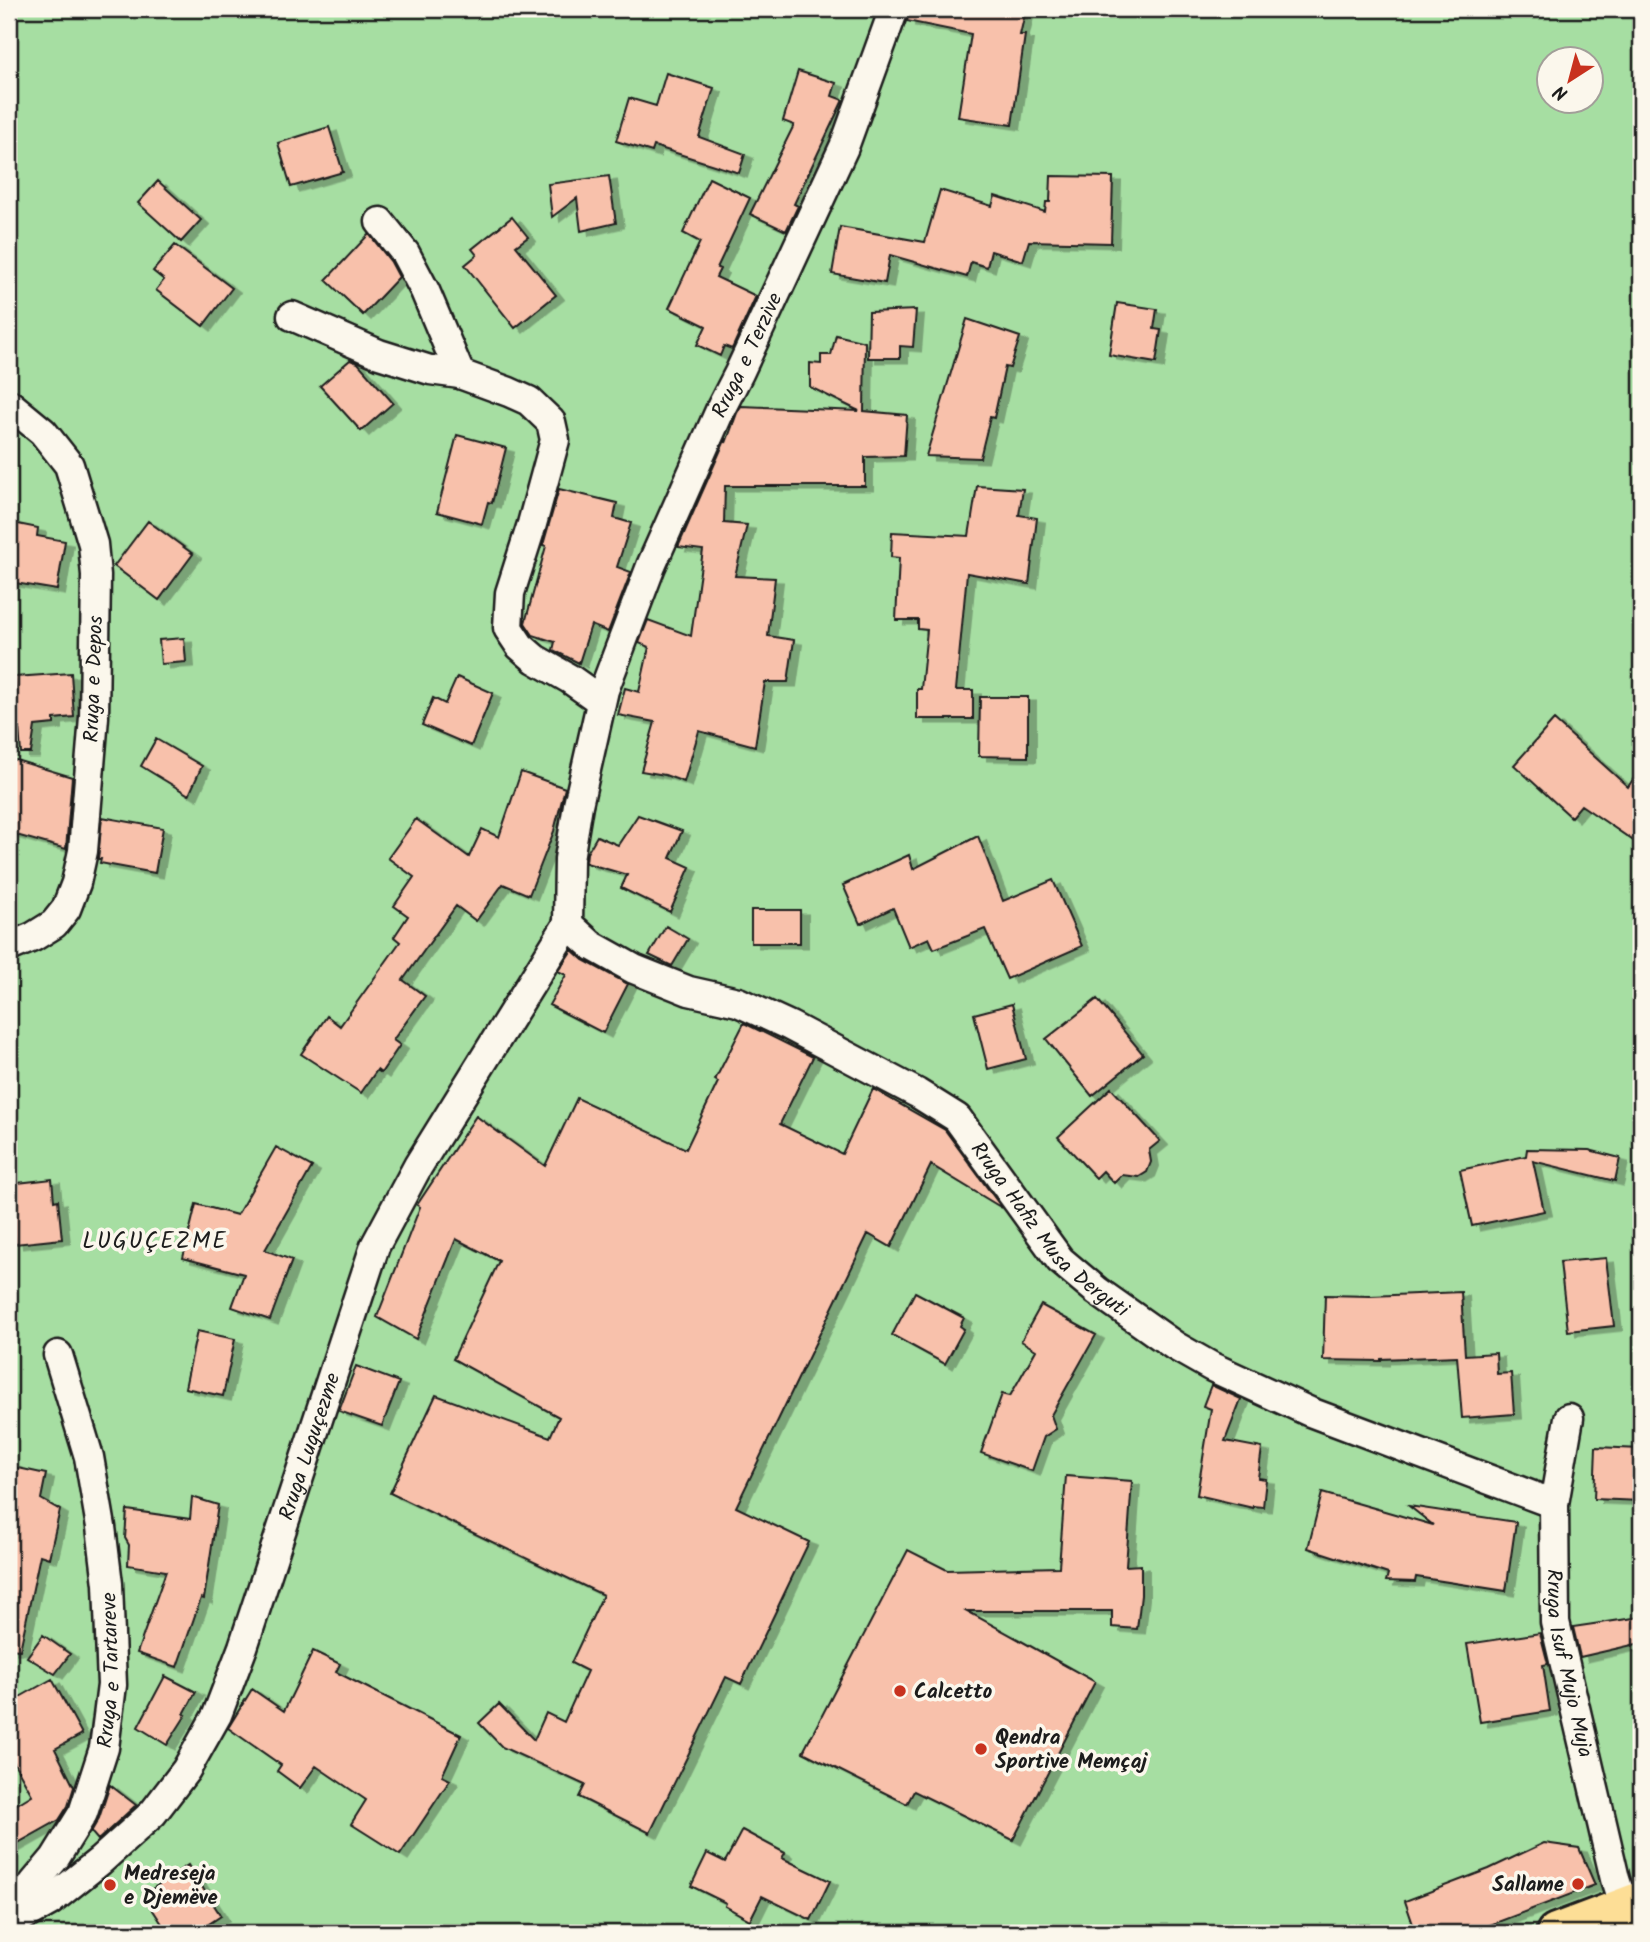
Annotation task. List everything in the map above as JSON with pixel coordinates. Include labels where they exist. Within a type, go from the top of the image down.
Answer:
[{"type":"main road","points":[[1556,1933],[1636,1918]]},
{"type":"street","name":"Rruga e Terzive","points":[[568,924],[569,859],[601,701],[651,566],[722,406],[740,373],[844,147],[894,9]]},
{"type":"street","points":[[380,222],[405,253],[415,272],[460,374]]},
{"type":"street","points":[[292,316],[379,354],[430,370],[460,374],[529,401],[551,422],[555,440],[533,524],[510,593],[508,628],[520,646],[535,659],[601,701]]},
{"type":"street","name":"Rruga e Depos","points":[[9,404],[43,432],[69,465],[93,544],[96,575],[93,717],[83,851],[76,883],[66,909],[54,924],[9,947]]},
{"type":"street","name":"Rruga Hafiz Musa Derguti","points":[[568,924],[592,945],[634,969],[689,992],[738,1002],[790,1026],[917,1093],[957,1118],[1060,1260],[1097,1291],[1175,1346],[1212,1367],[1310,1412],[1554,1504]]},
{"type":"street","name":"Rruga Luguçezme","points":[[9,1922],[50,1901],[153,1813],[186,1770],[217,1715],[243,1647],[375,1246],[418,1166],[568,924]]},
{"type":"street","name":"Rruga e Tartareve","points":[[9,1922],[55,1858],[83,1812],[104,1748],[112,1685],[108,1584],[101,1527],[89,1457],[58,1355]]},
{"type":"street","name":"Rruga Isuf Mujo Muja","points":[[1569,1418],[1554,1504],[1555,1622],[1615,1879],[1636,1918]]},
{"type":"green space","points":[[9,9],[1641,9],[1641,1893],[1614,1899],[1529,1933],[9,1933]]},
{"type":"building","points":[[910,9],[1026,9],[1020,35],[1025,35],[1012,125],[958,117],[971,34],[907,21]]},
{"type":"building","points":[[798,71],[836,83],[832,96],[843,100],[794,204],[798,206],[786,231],[750,214],[794,125],[783,121]]},
{"type":"building","points":[[666,73],[714,88],[699,137],[745,154],[739,173],[654,146],[652,152],[616,141],[629,98],[656,106]]},
{"type":"building","points":[[329,127],[343,172],[291,187],[278,143]]},
{"type":"building","points":[[609,176],[616,223],[581,231],[577,198],[552,217],[548,184]]},
{"type":"building","points":[[1051,176],[1113,177],[1111,243],[1029,241],[1023,261],[991,251],[987,267],[971,262],[967,277],[890,255],[885,283],[832,274],[840,227],[925,242],[940,190],[992,206],[995,196],[1045,212],[1046,202],[1050,202]]},
{"type":"building","points":[[709,178],[750,198],[717,268],[720,269],[716,277],[756,296],[732,349],[724,346],[720,356],[697,345],[706,326],[669,308],[700,242],[683,233]]},
{"type":"building","points":[[158,181],[201,220],[181,242],[138,203]]},
{"type":"building","points":[[512,217],[528,237],[516,246],[556,295],[515,328],[465,265],[477,255],[472,249]]},
{"type":"building","points":[[369,234],[399,277],[363,315],[326,280]]},
{"type":"building","points":[[175,245],[232,288],[203,326],[156,290],[164,280],[153,271]]},
{"type":"building","points":[[1117,303],[1157,309],[1154,329],[1161,330],[1156,363],[1109,355]]},
{"type":"building","points":[[916,310],[913,347],[900,346],[900,358],[868,358],[869,312]]},
{"type":"building","points":[[967,319],[1020,337],[1010,368],[1005,367],[994,418],[990,417],[980,458],[926,456]]},
{"type":"building","points":[[836,335],[865,342],[864,411],[907,415],[904,456],[865,457],[865,486],[725,486],[724,523],[747,525],[735,576],[775,578],[768,636],[794,640],[788,682],[765,682],[755,746],[699,731],[684,782],[641,771],[655,722],[618,715],[625,688],[639,692],[649,647],[639,643],[648,620],[691,636],[703,550],[678,547],[737,413],[741,406],[859,411],[810,387],[810,363],[821,364],[821,355],[831,355]]},
{"type":"building","points":[[350,360],[358,363],[393,403],[361,431],[320,386]]},
{"type":"building","points":[[457,435],[506,448],[492,503],[488,502],[482,524],[437,512]]},
{"type":"building","points":[[977,486],[1023,489],[1019,515],[1037,518],[1029,584],[967,573],[956,690],[973,690],[973,719],[917,719],[917,689],[921,689],[927,630],[918,629],[918,620],[896,620],[899,558],[891,557],[892,532],[969,536]]},
{"type":"building","points":[[559,489],[617,503],[614,518],[631,523],[617,567],[631,572],[608,632],[591,625],[579,663],[553,650],[555,642],[533,635],[525,623]]},
{"type":"building","points":[[148,521],[193,554],[159,600],[114,566]]},
{"type":"building","points":[[13,523],[38,528],[37,536],[65,541],[57,590],[9,582],[9,548]]},
{"type":"building","points":[[184,638],[186,662],[161,664],[159,640]]},
{"type":"building","points":[[71,673],[74,717],[54,719],[54,724],[35,726],[31,753],[21,753],[19,727],[11,727],[9,700],[17,700],[15,677]]},
{"type":"building","points":[[457,677],[493,693],[471,746],[422,725],[433,698],[445,704]]},
{"type":"building","points":[[980,697],[1028,697],[1028,757],[979,756]]},
{"type":"building","points":[[1554,720],[1628,787],[1641,767],[1641,846],[1581,805],[1571,817],[1514,765]]},
{"type":"building","points":[[156,739],[202,766],[189,795],[141,766]]},
{"type":"building","points":[[9,758],[72,777],[66,849],[9,833]]},
{"type":"building","points":[[521,772],[565,788],[554,831],[529,895],[503,884],[476,921],[456,906],[403,980],[425,996],[393,1040],[400,1045],[381,1073],[377,1070],[361,1093],[301,1054],[327,1016],[340,1026],[400,942],[394,937],[408,916],[394,906],[414,877],[388,858],[416,819],[469,857],[482,829],[499,837]]},
{"type":"building","points":[[638,815],[682,831],[670,858],[690,867],[670,912],[621,888],[627,875],[586,863],[587,853],[597,836],[618,845]]},
{"type":"building","points":[[102,817],[163,828],[155,873],[100,863],[101,859],[98,859]]},
{"type":"building","points":[[978,836],[1003,901],[1053,880],[1082,946],[1007,979],[985,929],[934,949],[929,938],[909,947],[893,908],[860,924],[843,885],[909,855],[913,869]]},
{"type":"building","points":[[751,910],[800,910],[800,943],[751,943]]},
{"type":"building","points":[[666,926],[688,939],[672,966],[649,955]]},
{"type":"building","points":[[572,950],[583,960],[628,984],[603,1033],[549,1005],[566,975],[558,971]]},
{"type":"building","points":[[1097,999],[1143,1054],[1092,1096],[1046,1039]]},
{"type":"building","points":[[1012,1004],[1026,1059],[988,1069],[974,1014]]},
{"type":"building","points":[[744,1023],[813,1057],[780,1124],[842,1154],[873,1089],[945,1130],[1002,1208],[931,1165],[891,1247],[868,1234],[736,1507],[809,1542],[741,1684],[726,1677],[650,1833],[579,1797],[585,1785],[502,1747],[479,1723],[499,1704],[534,1740],[546,1713],[564,1722],[587,1671],[571,1663],[603,1595],[390,1493],[436,1395],[550,1437],[559,1417],[453,1359],[499,1261],[456,1239],[416,1339],[377,1317],[420,1207],[417,1205],[476,1116],[545,1166],[577,1098],[686,1149],[718,1082],[715,1080]]},
{"type":"building","points":[[1111,1088],[1160,1141],[1149,1150],[1151,1162],[1147,1172],[1139,1177],[1122,1175],[1114,1183],[1103,1171],[1096,1178],[1058,1137]]},
{"type":"building","points":[[276,1147],[312,1167],[265,1250],[292,1260],[270,1320],[232,1307],[244,1274],[183,1258],[196,1204],[237,1215]]},
{"type":"building","points":[[1527,1149],[1589,1150],[1620,1158],[1615,1181],[1533,1161],[1544,1211],[1472,1226],[1460,1170],[1526,1156]]},
{"type":"building","points":[[52,1179],[54,1201],[58,1200],[62,1239],[15,1244],[9,1184]]},
{"type":"building","points":[[1606,1258],[1614,1326],[1568,1331],[1560,1262]]},
{"type":"building","points":[[915,1292],[964,1318],[960,1326],[964,1329],[945,1364],[892,1335]]},
{"type":"building","points":[[1461,1292],[1465,1355],[1496,1353],[1497,1374],[1511,1373],[1514,1414],[1462,1418],[1457,1356],[1381,1361],[1323,1360],[1325,1295]]},
{"type":"building","points":[[1041,1305],[1096,1335],[1051,1415],[1056,1429],[1044,1437],[1032,1471],[981,1453],[1002,1394],[1010,1396],[1036,1350],[1021,1341]]},
{"type":"building","points":[[197,1331],[235,1339],[223,1396],[185,1388]]},
{"type":"building","points":[[356,1366],[399,1382],[382,1426],[339,1411]]},
{"type":"building","points":[[1211,1385],[1241,1399],[1225,1441],[1262,1448],[1258,1478],[1266,1479],[1263,1507],[1253,1508],[1197,1495],[1211,1409],[1203,1406]]},
{"type":"building","points":[[1596,1447],[1641,1449],[1641,1501],[1594,1499]]},
{"type":"building","points":[[9,1466],[46,1474],[41,1499],[60,1510],[49,1558],[40,1555],[20,1650],[9,1649]]},
{"type":"building","points":[[1066,1476],[1132,1481],[1126,1566],[1141,1565],[1137,1629],[1112,1627],[1112,1611],[967,1611],[1095,1682],[1013,1840],[914,1791],[907,1804],[803,1752],[908,1550],[947,1570],[1059,1567]]},
{"type":"building","points":[[1322,1493],[1433,1525],[1409,1506],[1516,1522],[1506,1591],[1416,1577],[1415,1582],[1386,1581],[1388,1574],[1308,1548]]},
{"type":"building","points":[[192,1497],[218,1505],[204,1599],[201,1598],[177,1667],[137,1653],[166,1571],[128,1565],[129,1545],[125,1538],[127,1510],[190,1519]]},
{"type":"building","points":[[1641,1617],[1641,1643],[1580,1657],[1573,1627]]},
{"type":"building","points":[[1540,1633],[1548,1664],[1543,1665],[1550,1711],[1480,1722],[1467,1644]]},
{"type":"building","points":[[43,1635],[70,1654],[55,1674],[27,1657]]},
{"type":"building","points":[[313,1651],[340,1664],[336,1672],[461,1735],[442,1776],[450,1780],[400,1855],[351,1824],[366,1800],[316,1766],[300,1788],[277,1771],[281,1765],[228,1728],[252,1689],[284,1711]]},
{"type":"building","points":[[165,1676],[196,1692],[184,1714],[186,1715],[167,1745],[138,1727]]},
{"type":"building","points":[[52,1679],[82,1734],[55,1749],[74,1787],[68,1806],[59,1820],[9,1848],[9,1809],[32,1795],[9,1754],[9,1703]]},
{"type":"building","points":[[110,1785],[136,1805],[98,1840],[91,1832],[99,1818]]},
{"type":"building","points":[[742,1830],[785,1853],[782,1858],[830,1881],[811,1920],[762,1896],[750,1920],[725,1906],[726,1903],[691,1886],[707,1853],[725,1862]]},
{"type":"building","points":[[1544,1843],[1579,1848],[1595,1885],[1469,1933],[1416,1933],[1405,1901],[1489,1869]]},
{"type":"building","points":[[188,1865],[221,1916],[195,1933],[168,1933],[143,1895]]},
{"type":"place","name":"Calcetto","points":[[900,1691]]},
{"type":"place","name":"Qendra Sportive Memçaj","points":[[981,1749]]},
{"type":"place","name":"Sallame","points":[[1578,1884]]},
{"type":"place","name":"Medreseja e Djemëve","points":[[110,1885]]},
{"type":"district","name":"LUGUÇEZME","points":[[155,1240]]}]
